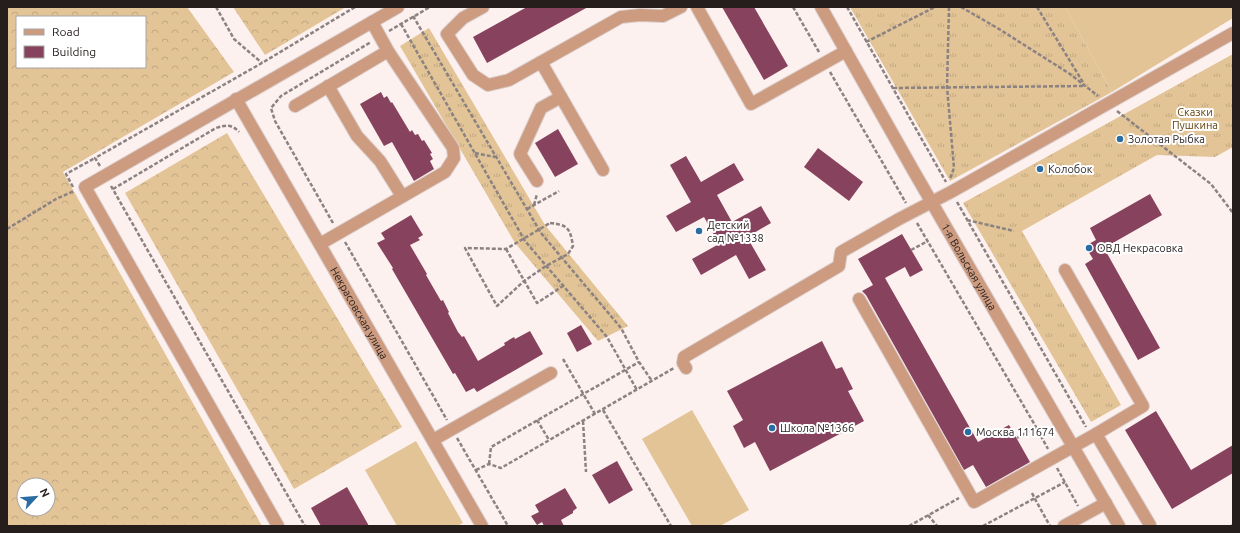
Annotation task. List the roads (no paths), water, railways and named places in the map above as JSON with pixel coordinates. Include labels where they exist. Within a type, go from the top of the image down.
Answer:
[{"type":"street","points":[[278,526],[84,187],[398,7]]},
{"type":"street","points":[[483,7],[463,18],[447,34],[473,75],[488,85],[509,80],[620,17],[640,15],[663,16],[680,7]]},
{"type":"street","points":[[697,7],[751,104],[846,51]]},
{"type":"street","name":"1-я Вольская улица","points":[[821,7],[1119,526]]},
{"type":"street","points":[[320,244],[445,172],[454,158],[454,148],[388,51],[372,22]]},
{"type":"street","points":[[684,365],[684,357],[839,266],[841,252],[951,192],[1233,33]]},
{"type":"street","points":[[295,106],[388,51]]},
{"type":"street","points":[[541,62],[603,170]]},
{"type":"street","points":[[328,86],[357,136],[380,161],[402,196]]},
{"type":"street","points":[[537,181],[520,154],[541,108],[561,97]]},
{"type":"street","name":"Некрасовская улица","points":[[236,99],[482,526]]},
{"type":"street","points":[[859,299],[974,502],[1074,447],[1143,406],[1064,270]]},
{"type":"street","points":[[433,440],[552,373]]},
{"type":"street","points":[[1093,435],[1150,525]]},
{"type":"street","points":[[1064,526],[1106,503]]},
{"type":"place","name":"Золотая Рыбка","points":[[1120,139]]},
{"type":"place","name":"Колобок","points":[[1040,169]]},
{"type":"place","name":"Детский сад №1338","points":[[699,231]]},
{"type":"place","name":"ОВД Некрасовка","points":[[1089,248]]},
{"type":"place","name":"Школа №1366","points":[[772,428]]},
{"type":"place","name":"Москва 111674","points":[[968,432]]},
{"type":"park label","name":"Сказки Пушкина","points":[[1195,118]]}]
